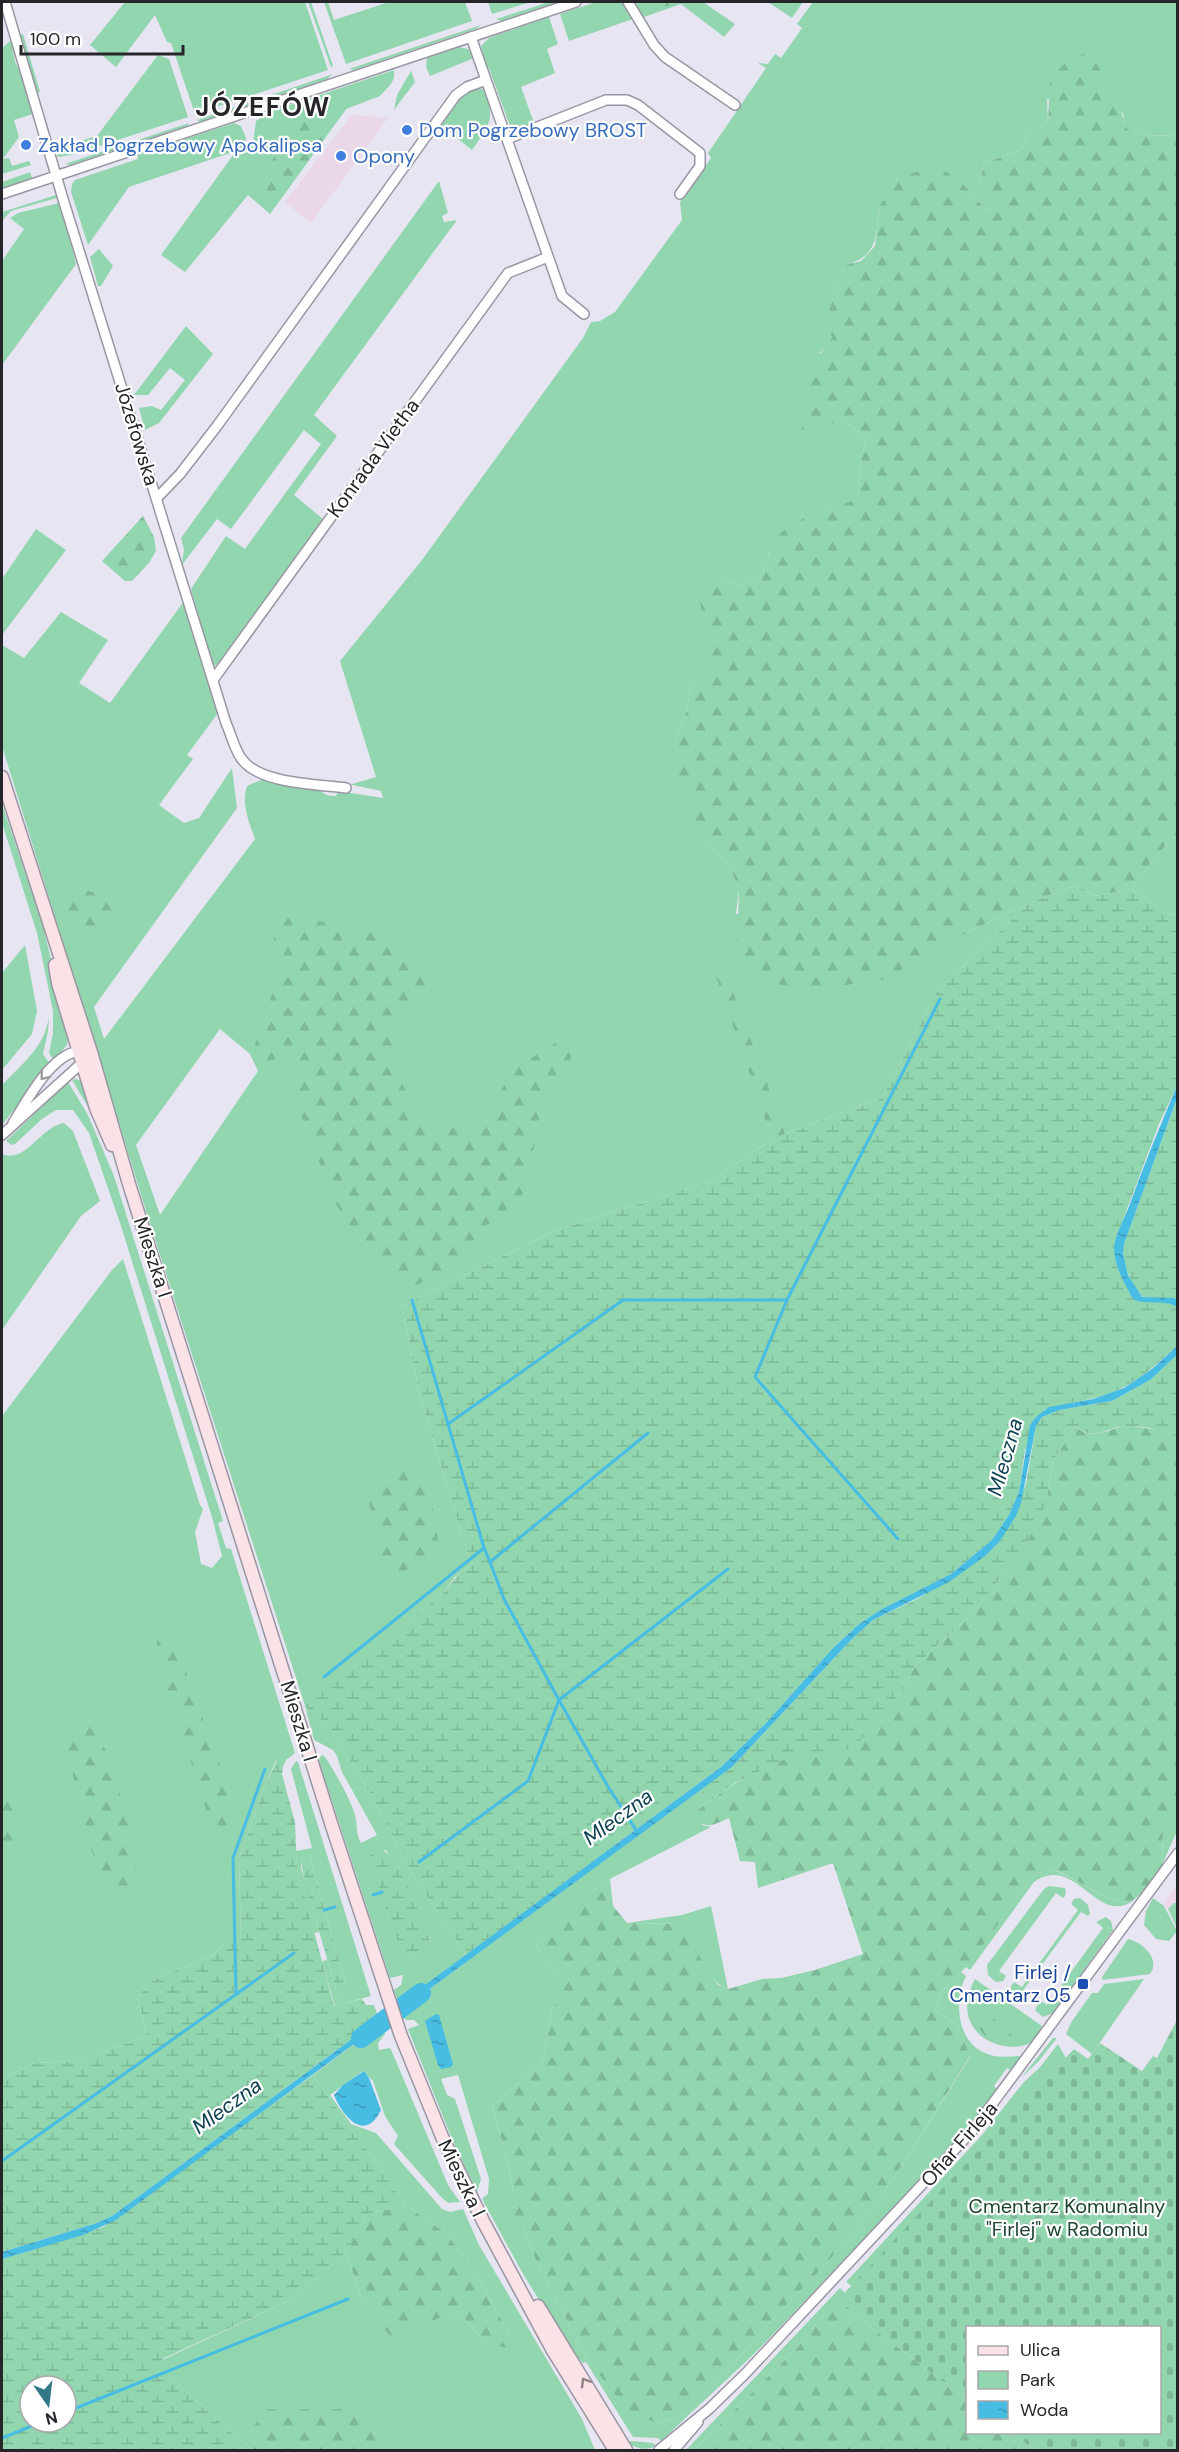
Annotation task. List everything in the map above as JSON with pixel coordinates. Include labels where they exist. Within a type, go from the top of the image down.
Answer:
[{"type":"street","name":"Józefowska","points":[[5,2],[213,680],[238,753],[248,766],[264,775],[346,788]]},
{"type":"street","points":[[2,195],[576,2]]},
{"type":"street","points":[[628,2],[654,45],[665,57],[735,105]]},
{"type":"street","points":[[471,37],[562,296],[584,314]]},
{"type":"street","points":[[157,498],[180,474],[217,426],[456,95],[486,80]]},
{"type":"street","points":[[507,139],[606,100],[627,100],[638,105],[700,153],[702,162],[680,194]]},
{"type":"street","name":"Konrada Vietha","points":[[213,680],[508,273],[548,257]]},
{"type":"street","name":"Mieszka I","points":[[2,777],[50,931],[58,983],[129,1184],[383,1986],[401,2036],[443,2139],[552,2349],[623,2449]]},
{"type":"street","points":[[2,1135],[71,1073],[84,1055],[70,1053],[54,1064],[29,1097],[14,1123]]},
{"type":"street","name":"Mieszka I","points":[[84,1055],[88,1081],[96,1108],[129,1184]]},
{"type":"street","points":[[71,1073],[88,1081]]},
{"type":"street","name":"Ofiar Firleja","points":[[659,2449],[709,2409],[745,2374],[974,2130],[1178,1853]]},
{"type":"street","name":"Ofiar Firleja","points":[[674,2451],[709,2409]]},
{"type":"shaded area","name":"Opony","points":[[352,115],[388,118],[311,223],[285,202]]},
{"type":"shaded area","points":[[1177,1885],[1177,1903],[1168,1909],[1163,1905]]},
{"type":"green space","points":[[125,2],[305,2],[328,70],[195,114],[171,43],[167,42],[155,15],[116,67],[90,45]]},
{"type":"green space","points":[[308,2],[311,2],[333,66],[331,67]]},
{"type":"green space","points":[[324,2],[328,2],[334,20],[389,2],[465,2],[472,21],[346,64]]},
{"type":"green space","points":[[488,2],[531,2],[492,14]]},
{"type":"green space","points":[[549,2],[558,2],[501,21],[496,19]]},
{"type":"green space","points":[[596,2],[624,2],[633,19],[569,41],[560,14]]},
{"type":"green space","points":[[632,2],[703,2],[735,24],[724,37],[681,4],[644,17],[659,45]]},
{"type":"green space","points":[[640,2],[679,2],[646,13],[641,8]]},
{"type":"green space","points":[[768,2],[803,2],[792,18]]},
{"type":"green space","points":[[813,2],[1177,2],[1177,136],[1143,135],[1126,129],[1123,113],[1047,99],[1048,122],[1028,134],[1022,150],[984,163],[980,181],[997,206],[986,210],[966,187],[880,205],[876,235],[870,250],[865,256],[845,265],[830,309],[833,338],[820,353],[844,421],[867,438],[862,455],[858,500],[824,510],[769,553],[763,573],[739,586],[719,579],[704,637],[714,669],[691,685],[687,710],[675,741],[704,837],[731,869],[739,889],[736,914],[968,932],[1029,903],[936,993],[882,1098],[772,1139],[711,1181],[554,1231],[402,1306],[420,1397],[471,1565],[455,1577],[444,1592],[306,1706],[329,1727],[365,1784],[414,1877],[466,1955],[399,2004],[394,1990],[401,1985],[403,1975],[390,1978],[318,1758],[323,1755],[327,1759],[346,1793],[355,1815],[361,1843],[377,1835],[342,1772],[337,1756],[333,1750],[314,1740],[151,1227],[2,746],[2,645],[24,658],[61,612],[108,640],[79,683],[110,703],[187,597],[218,713],[187,755],[193,759],[159,805],[184,823],[199,818],[232,768],[237,808],[94,1007],[104,1039],[255,839],[245,806],[247,786],[263,779],[320,790],[329,795],[336,796],[338,791],[383,798],[381,791],[329,780],[352,784],[376,777],[340,661],[422,560],[583,338],[591,322],[600,321],[615,312],[682,220],[680,202],[711,158],[708,153],[766,68],[758,63],[768,64],[775,54],[781,58],[802,28],[797,24]],"holes":[[[220,1029],[250,1054],[258,1071],[160,1215],[136,1145]],[[369,1849],[386,1850],[408,1889],[431,1943],[430,1949],[407,1959],[389,1921]]]},
{"type":"green space","points":[[549,17],[558,44],[547,49],[555,73],[521,87],[534,123],[516,130],[511,129],[489,68],[487,68],[481,46],[489,38]]},
{"type":"green space","points":[[481,25],[476,29],[354,70],[349,69]]},
{"type":"green space","points":[[23,34],[40,92],[36,93],[19,36]]},
{"type":"green space","points":[[11,40],[15,62],[33,114],[14,120],[19,137],[3,159],[9,158],[12,166],[29,161],[31,165],[2,174],[2,48]]},
{"type":"green space","points":[[459,47],[468,49],[474,58],[430,76],[426,67],[427,58]]},
{"type":"green space","points":[[1090,52],[1106,80],[1127,129],[1143,135],[1177,136],[1177,834],[1155,857],[1132,889],[1095,896],[1076,885],[1029,903],[968,932],[885,979],[806,991],[758,979],[737,951],[739,889],[731,869],[704,837],[672,768],[675,741],[687,710],[691,685],[713,669],[704,637],[699,589],[719,579],[739,586],[763,573],[773,544],[784,530],[810,516],[858,499],[862,455],[867,438],[844,421],[802,430],[809,381],[818,359],[832,338],[829,319],[834,292],[845,265],[861,261],[875,246],[880,205],[898,183],[912,173],[940,167],[966,187],[986,210],[996,206],[980,181],[984,163],[1022,150],[1028,134],[1048,122],[1050,77],[1071,58]]},
{"type":"green space","points":[[158,55],[169,59],[188,117],[72,155],[58,157],[57,155],[72,143],[97,136]]},
{"type":"green space","points":[[394,70],[391,84],[380,96],[346,109],[270,214],[248,195],[185,272],[161,255],[236,151],[129,187],[88,245],[71,192],[75,180],[138,159],[137,155],[234,123],[241,126],[246,138],[245,145],[253,143],[256,121],[269,112]]},
{"type":"green space","points":[[411,71],[415,82],[394,110],[397,95]]},
{"type":"green space","points":[[333,74],[327,79],[201,122],[197,120]]},
{"type":"green space","points":[[475,89],[483,89],[490,107],[490,115],[487,128],[472,150],[439,124],[460,97]]},
{"type":"green space","points":[[346,109],[275,207],[263,198],[255,189],[289,136],[310,119],[324,112]]},
{"type":"green space","points":[[189,123],[187,126],[70,165],[65,164]]},
{"type":"green space","points":[[30,172],[32,178],[2,189],[2,182]]},
{"type":"green space","points":[[439,181],[448,213],[442,216],[444,222],[457,220],[314,415],[337,436],[294,495],[323,519],[218,664],[213,666],[191,589],[226,536],[245,549],[321,444],[304,430],[231,529],[217,519],[182,565],[184,549],[181,538]]},
{"type":"green space","points":[[56,195],[57,198],[11,211],[2,221],[2,212]]},
{"type":"green space","points":[[59,203],[66,220],[76,264],[2,365],[2,261],[24,229],[10,218],[18,213]]},
{"type":"green space","points":[[99,249],[113,266],[101,286],[98,286],[90,257]]},
{"type":"green space","points":[[186,326],[213,354],[159,423],[145,430],[139,408],[152,406],[161,410],[185,380],[170,368],[148,395],[134,395]]},
{"type":"green space","points":[[143,516],[154,537],[156,551],[149,563],[132,581],[125,581],[102,561]]},
{"type":"green space","points":[[36,529],[66,550],[2,635],[2,579]]},
{"type":"green space","points":[[2,804],[43,926],[69,1034],[67,1045],[54,1060],[49,1053],[53,1033],[53,1011],[37,933],[2,823]]},
{"type":"green space","points":[[1177,834],[1177,915],[1165,913],[1132,889],[1155,857]]},
{"type":"green space","points":[[1076,885],[1095,896],[1132,889],[1165,913],[1177,915],[1177,1086],[1159,1124],[1115,1241],[1118,1267],[1133,1299],[1172,1303],[1177,1307],[1177,1346],[1145,1374],[1118,1390],[1044,1410],[1025,1450],[1019,1492],[1009,1515],[992,1540],[951,1574],[882,1609],[859,1624],[833,1648],[767,1722],[721,1767],[466,1955],[414,1877],[365,1784],[329,1727],[305,1706],[444,1592],[459,1574],[471,1565],[420,1397],[402,1306],[554,1231],[711,1181],[772,1139],[882,1098],[936,993],[1029,903]]},
{"type":"green space","points":[[74,888],[98,893],[112,909],[108,922],[86,928],[64,921],[61,897]]},
{"type":"green space","points":[[288,918],[351,925],[407,948],[422,969],[432,989],[415,1007],[396,1016],[392,1045],[398,1073],[425,1125],[458,1127],[472,1123],[498,1097],[513,1069],[564,1038],[573,1049],[564,1082],[540,1112],[528,1183],[515,1210],[487,1225],[450,1267],[404,1292],[365,1256],[333,1198],[296,1101],[289,1048],[258,1071],[255,1045],[278,976],[274,938]]},
{"type":"green space","points":[[25,945],[37,1011],[32,1034],[2,1070],[2,973]]},
{"type":"green space","points":[[718,972],[728,979],[785,1135],[772,1139],[715,973]]},
{"type":"green space","points":[[49,1015],[43,1054],[50,1064],[2,1125],[2,1085],[32,1054],[43,1036]]},
{"type":"green space","points":[[72,1080],[83,1082],[96,1120]]},
{"type":"green space","points":[[68,1082],[88,1115],[114,1176],[223,1521],[218,1523],[226,1548],[231,1549],[295,1753],[286,1760],[283,1767],[276,1760],[239,1858],[241,1944],[224,1944],[212,1956],[153,1980],[137,1997],[147,2036],[78,2061],[34,2063],[2,2079],[2,1416],[112,1270],[123,1259],[203,1509],[195,1532],[201,1564],[212,1568],[222,1556],[212,1517],[121,1226],[89,1133],[73,1110],[56,1110],[42,1119],[15,1144],[12,1145],[6,1141]]},
{"type":"green space","points":[[1177,1098],[1177,1300],[1143,1297],[1134,1286],[1125,1265],[1123,1251]]},
{"type":"green space","points":[[64,1123],[73,1131],[100,1201],[81,1216],[2,1330],[2,1154],[11,1156],[19,1154],[48,1131]]},
{"type":"green space","points":[[1177,1355],[1177,1437],[1140,1426],[1089,1433],[1075,1426],[1053,1461],[1047,1497],[1039,1523],[1009,1568],[973,1613],[916,1665],[900,1693],[854,1748],[830,1753],[802,1753],[736,1782],[707,1803],[700,1790],[732,1767],[852,1639],[873,1620],[921,1597],[1000,1541],[1026,1484],[1036,1426],[1042,1417],[1059,1410],[1112,1401],[1150,1380]]},
{"type":"green space","points":[[1126,1425],[1158,1430],[1177,1437],[1178,1807],[1163,1829],[1162,1865],[1143,1892],[1131,1902],[1112,1900],[1056,1870],[1036,1873],[968,1965],[941,1992],[935,2010],[957,2025],[970,2056],[903,2164],[868,2215],[691,2412],[657,2423],[628,2411],[588,2360],[538,2265],[523,2228],[511,2221],[518,2209],[506,2202],[513,2190],[508,2162],[492,2106],[542,2063],[553,2006],[565,1998],[544,1993],[561,1979],[536,1945],[550,1921],[610,1879],[613,1906],[627,1923],[682,1924],[708,1972],[718,1985],[728,1989],[762,1979],[781,1978],[815,1970],[863,1954],[833,1863],[758,1888],[755,1862],[740,1861],[729,1818],[712,1825],[704,1825],[696,1819],[697,1811],[733,1785],[775,1762],[802,1753],[830,1753],[900,1693],[916,1665],[973,1613],[1009,1568],[1047,1497],[1053,1461],[1075,1426],[1093,1434]]},
{"type":"green space","points":[[403,1463],[417,1469],[430,1489],[438,1541],[438,1560],[431,1569],[419,1561],[403,1572],[390,1569],[381,1559],[366,1487]]},
{"type":"green space","points":[[165,1638],[184,1666],[231,1796],[232,1826],[229,1844],[219,1849],[156,1654],[157,1641]]},
{"type":"green space","points":[[91,1724],[110,1758],[137,1857],[134,1883],[112,1892],[104,1880],[86,1838],[83,1814],[65,1745],[76,1725]]},
{"type":"green space","points":[[277,1760],[283,1767],[282,1774],[295,1822],[297,1868],[334,2006],[362,1999],[366,2005],[374,2005],[379,2019],[112,2216],[97,2223],[2,2252],[2,2079],[34,2063],[78,2061],[147,2036],[137,1997],[153,1980],[212,1956],[224,1944],[241,1944],[239,1858],[264,1788]]},
{"type":"green space","points":[[296,1761],[371,1996],[335,2006],[322,1962],[327,1959],[339,1999],[349,1995],[310,1858],[304,1858],[301,1861],[301,1868],[319,1932],[314,1933],[297,1868],[296,1851],[312,1848],[291,1769]]},
{"type":"green space","points":[[700,1790],[707,1803],[697,1811],[702,1825],[711,1827],[610,1879],[550,1922],[536,1945],[561,1979],[566,1998],[553,2006],[542,2063],[492,2106],[508,2162],[513,2190],[507,2202],[518,2209],[538,2265],[588,2360],[603,2378],[657,2423],[691,2412],[868,2215],[903,2164],[970,2057],[957,2025],[935,2010],[941,1992],[961,1972],[966,1976],[960,1996],[960,2019],[968,2039],[975,2047],[990,2055],[1022,2056],[1012,2071],[1007,2068],[994,2086],[998,2090],[952,2146],[754,2354],[661,2441],[658,2438],[633,2437],[586,2362],[583,2363],[571,2351],[523,2274],[482,2199],[488,2194],[489,2179],[458,2075],[441,2079],[447,2095],[455,2099],[481,2179],[477,2192],[454,2144],[408,2029],[419,2025],[414,2020],[405,2020],[401,2010]]},
{"type":"green space","points":[[8,1792],[15,1796],[23,1814],[14,1842],[2,1856],[2,1796]]},
{"type":"green space","points":[[1177,1807],[1177,1831],[1162,1865],[1163,1829]]},
{"type":"green space","points":[[376,1846],[384,1850],[401,1873],[431,1943],[431,1949],[407,1959],[403,1955],[389,1921],[368,1849]]},
{"type":"green space","points":[[304,1858],[310,1858],[349,1995],[347,1998],[339,1999],[305,1884],[301,1861]]},
{"type":"green space","points":[[1055,1870],[1112,1900],[1131,1902],[1118,1906],[1107,1904],[1073,1881],[1062,1876],[1049,1875],[1034,1882],[970,1970],[966,1967],[1036,1873]]},
{"type":"green space","points":[[1049,1886],[1065,1888],[1066,1894],[1063,1898],[1056,1893],[999,1971],[1006,1976],[1003,1981],[996,1982],[988,1975],[987,1965],[1044,1889]]},
{"type":"green space","points":[[1080,1898],[1088,1905],[1090,1914],[1088,1916],[1081,1912],[1024,1989],[1031,1994],[1022,2001],[1011,1993],[1011,1986],[1014,1982],[1022,1987],[1078,1910],[1071,1904],[1074,1899]]},
{"type":"green space","points":[[1153,1898],[1164,1906],[1177,1931],[1169,1941],[1156,1939],[1144,1925],[1146,1911]]},
{"type":"green space","points":[[1177,1903],[1177,1928],[1168,1909]]},
{"type":"green space","points":[[711,1906],[728,1989],[720,1985],[706,1970],[682,1924],[627,1923],[682,1915]]},
{"type":"green space","points":[[1106,1917],[1111,1921],[1113,1930],[1053,2013],[1043,2017],[1035,2010],[1040,2000],[1047,2005],[1103,1928],[1096,1922]]},
{"type":"green space","points":[[1128,1939],[1149,1952],[1153,1963],[1150,1974],[1103,1980],[1102,1977]]},
{"type":"green space","points":[[975,1979],[1042,2026],[1036,2038],[1025,2045],[1010,2047],[993,2043],[979,2034],[970,2021],[967,2002]]},
{"type":"green space","points":[[1144,1979],[1092,2054],[1066,2034],[1072,2021],[1092,1993],[1098,1993],[1104,1984]]},
{"type":"green space","points":[[975,2009],[993,2017],[1012,2035],[1009,2044],[995,2042],[985,2035],[977,2025],[973,2011]]},
{"type":"green space","name":"Cmentarz Komunalny \"Firlej\" w Radomiu","points":[[1177,2020],[1177,2450],[1035,2450],[1012,2434],[1161,2434],[1161,2326],[966,2326],[966,2399],[837,2301],[1074,2049],[1088,2059],[1100,2043],[1142,2071],[1153,2056],[1157,2058]]},
{"type":"green space","points":[[381,2024],[385,2034],[378,2043],[379,2050],[390,2048],[448,2185],[460,2202],[448,2203],[443,2199],[394,2144],[398,2136],[385,2116],[373,2081],[363,2071],[330,2095],[351,2124],[376,2133],[442,2209],[450,2212],[463,2209],[479,2245],[582,2419],[595,2450],[243,2450],[242,2442],[173,2380],[162,2360],[295,2298],[346,2252],[363,2302],[436,2319],[457,2311],[486,2343],[509,2334],[477,2275],[447,2234],[406,2205],[313,2075]]},
{"type":"green space","points":[[1053,2038],[1057,2038],[1038,2062],[1021,2078]]},
{"type":"green space","points":[[1058,2044],[1066,2058],[852,2286],[846,2282],[982,2135],[1023,2083],[1041,2066]]},
{"type":"green space","points":[[313,2075],[406,2205],[368,2214],[346,2252],[295,2298],[162,2359],[173,2380],[242,2442],[243,2450],[2,2450],[2,2259],[103,2227]]},
{"type":"green space","points":[[406,2205],[447,2234],[477,2275],[509,2334],[507,2348],[486,2343],[457,2311],[391,2337],[363,2302],[346,2252],[368,2214]]},
{"type":"green space","points":[[470,2207],[607,2445],[605,2447],[543,2347],[468,2208]]},
{"type":"green space","points":[[840,2288],[845,2293],[799,2346],[694,2450],[686,2450]]},
{"type":"green space","points":[[837,2301],[966,2399],[966,2434],[1012,2434],[1035,2450],[694,2450],[799,2346]]},
{"type":"green space","points":[[267,2409],[360,2409],[378,2440],[373,2450],[243,2450],[242,2442]]},
{"type":"green space","points":[[627,2442],[653,2443],[656,2446],[641,2448]]},
{"type":"water","points":[[1177,1086],[1177,1098],[1124,1244],[1123,1254],[1128,1275],[1142,1297],[1174,1298],[1177,1300],[1177,1307],[1167,1303],[1133,1299],[1118,1268],[1114,1248]]},
{"type":"water","points":[[1177,1346],[1177,1355],[1150,1380],[1112,1401],[1059,1410],[1042,1417],[1036,1426],[1021,1503],[1016,1516],[1000,1541],[985,1556],[949,1582],[873,1620],[852,1639],[732,1767],[401,2010],[399,2004],[721,1767],[767,1722],[833,1648],[859,1624],[882,1609],[951,1574],[992,1540],[1009,1515],[1019,1492],[1030,1425],[1036,1417],[1049,1407],[1093,1399],[1124,1388],[1152,1369]]},
{"type":"water","points":[[436,2014],[439,2015],[453,2064],[451,2067],[441,2069],[425,2021]]},
{"type":"water","points":[[379,2019],[381,2024],[116,2220],[83,2235],[2,2259],[2,2252],[97,2223],[112,2216]]},
{"type":"water","points":[[364,2071],[381,2110],[375,2120],[368,2125],[361,2126],[349,2118],[334,2095],[343,2085]]},
{"type":"waterway","points":[[898,1539],[755,1377],[787,1300],[940,999]]},
{"type":"waterway","points":[[324,1677],[484,1548],[412,1300]]},
{"type":"waterway","points":[[448,1424],[623,1300],[787,1300]]},
{"type":"waterway","points":[[484,1548],[490,1562],[648,1433]]},
{"type":"waterway","points":[[490,1562],[504,1599],[559,1700],[728,1569]]},
{"type":"waterway","points":[[559,1700],[607,1785],[636,1830]]},
{"type":"waterway","points":[[419,1862],[528,1781],[559,1700]]},
{"type":"waterway","points":[[236,1993],[233,1858],[265,1769]]},
{"type":"waterway","points":[[373,1895],[382,1892]]},
{"type":"waterway","points":[[324,1910],[335,1907]]},
{"type":"waterway","points":[[2,2161],[294,1953]]},
{"type":"waterway","name":"Mleczna","points":[[361,2038],[421,1993]]},
{"type":"waterway","points":[[78,2407],[348,2299]]},
{"type":"waterway","points":[[2,2438],[18,2432]]},
{"type":"place","name":"Dom Pogrzebowy BROST","points":[[407,130]]},
{"type":"place","name":"Zakład Pogrzebowy Apokalipsa","points":[[26,145]]},
{"type":"place","name":"Opony","points":[[341,156]]},
{"type":"place","name":"Firlej / Cmentarz 05","points":[[1083,1984]]},
{"type":"district","name":"JÓZEFÓW","points":[[263,107]]}]
